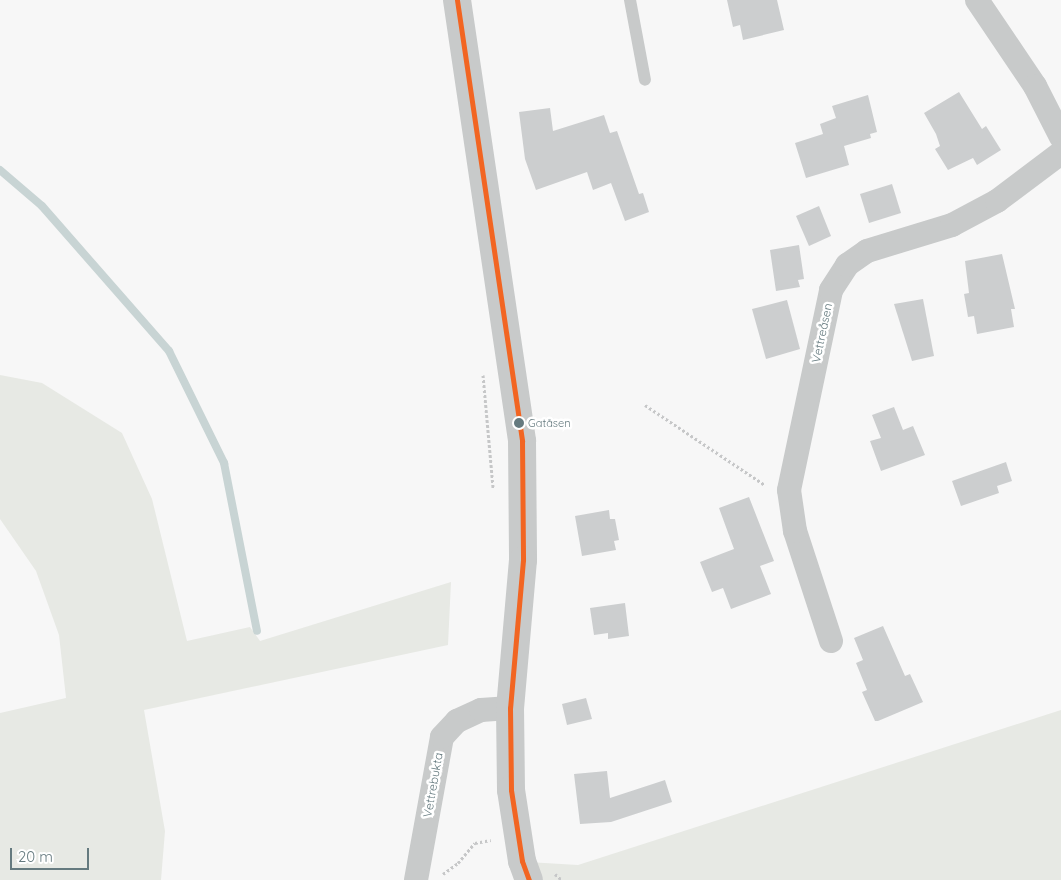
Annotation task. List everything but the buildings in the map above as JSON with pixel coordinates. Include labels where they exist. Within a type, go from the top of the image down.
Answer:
[{"type":"street","points":[[457,0],[522,442],[523,560],[510,708],[511,790],[522,861],[529,880]]},
{"type":"street","points":[[977,0],[1035,86],[1061,137]]},
{"type":"street","name":"Vettreåsen","points":[[831,642],[794,531],[790,490],[831,290],[847,264],[867,251],[952,225],[997,201],[1061,152]]},
{"type":"street","name":"Vettrebukta","points":[[416,880],[442,737],[457,721],[482,710],[510,708]]},
{"type":"lane","points":[[630,0],[645,80]]},
{"type":"path","points":[[482,368],[493,498]]},
{"type":"path","points":[[645,405],[766,485],[790,490]]},
{"type":"path","points":[[435,880],[458,863],[475,843],[495,840]]},
{"type":"shaded area","points":[[0,375],[42,383],[122,433],[152,499],[187,641],[250,627],[260,641],[451,582],[448,645],[144,710],[165,831],[161,880],[0,880],[0,713],[66,698],[59,635],[36,571],[0,519]]},
{"type":"shaded area","points":[[1061,710],[1061,880],[517,880],[511,861],[578,865]]},
{"type":"waterway","points":[[0,170],[42,206],[169,351],[224,463],[257,631]]},
{"type":"transit line","points":[[457,0],[522,441],[523,560],[510,708],[511,790],[522,861],[529,880]]},
{"type":"place","name":"Gatåsen","points":[[519,423]]}]
